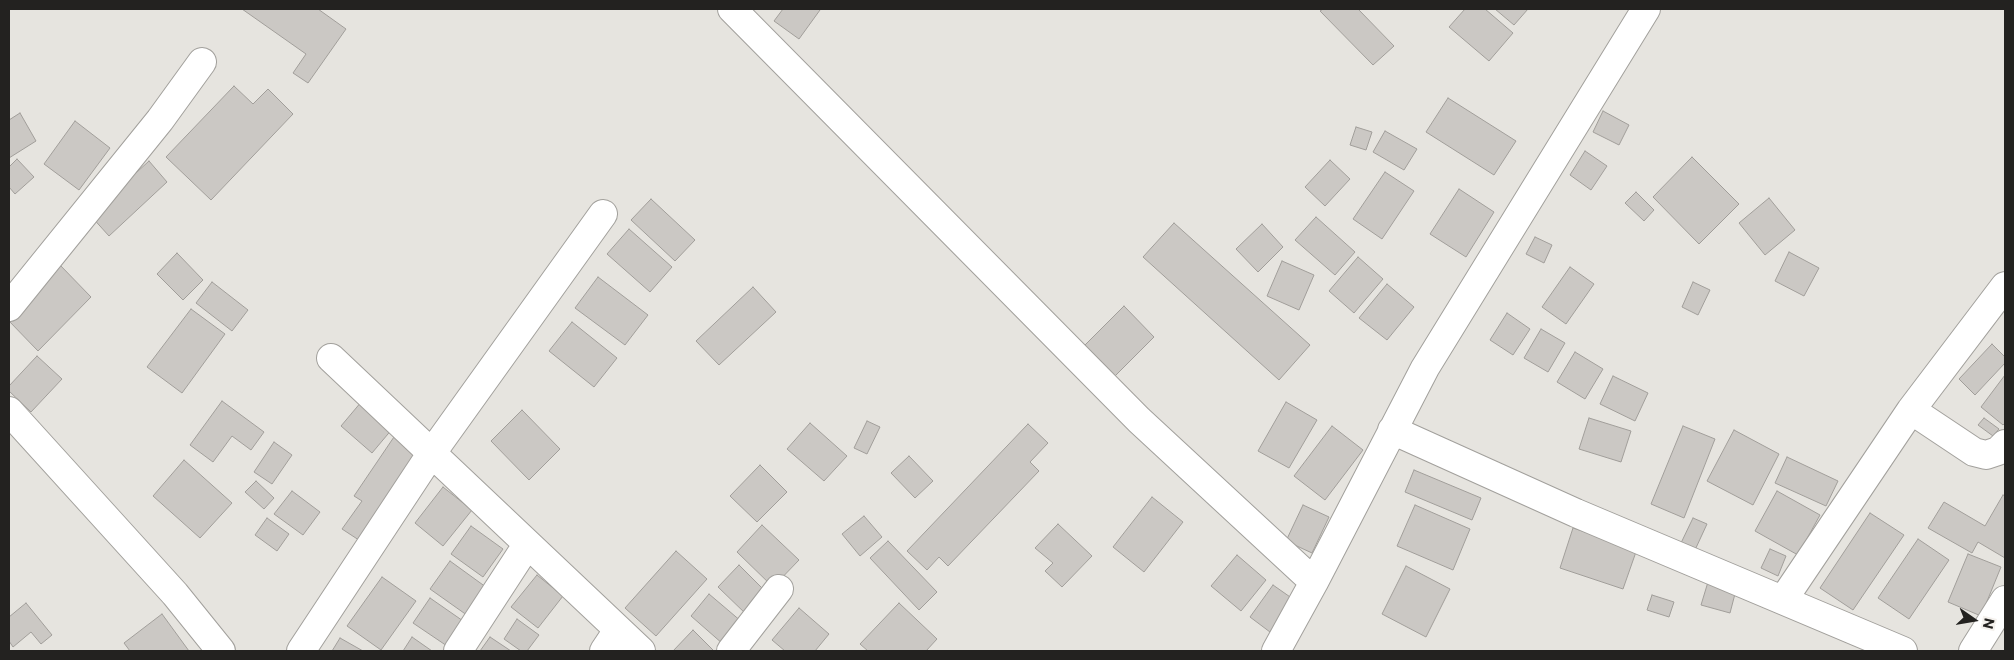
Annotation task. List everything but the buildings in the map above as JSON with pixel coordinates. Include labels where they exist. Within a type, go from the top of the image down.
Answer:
[{"type":"street","points":[[732,9],[1139,420],[1314,582]]},
{"type":"street","points":[[1276,651],[1425,368],[1646,9]]},
{"type":"street","points":[[9,307],[160,120],[202,62]]},
{"type":"street","points":[[302,651],[431,454],[603,214]]},
{"type":"street","points":[[1783,600],[1911,410],[2005,286]]},
{"type":"street","points":[[331,358],[527,545],[611,641],[640,651]]},
{"type":"street","points":[[1911,410],[1974,452],[1986,455],[1998,451],[2005,444]]},
{"type":"street","points":[[9,411],[175,594],[221,651]]},
{"type":"street","points":[[1392,430],[1576,512],[1904,651]]},
{"type":"street","points":[[458,651],[527,545]]},
{"type":"street","points":[[731,651],[779,589]]},
{"type":"street","points":[[1973,651],[2005,600]]}]
